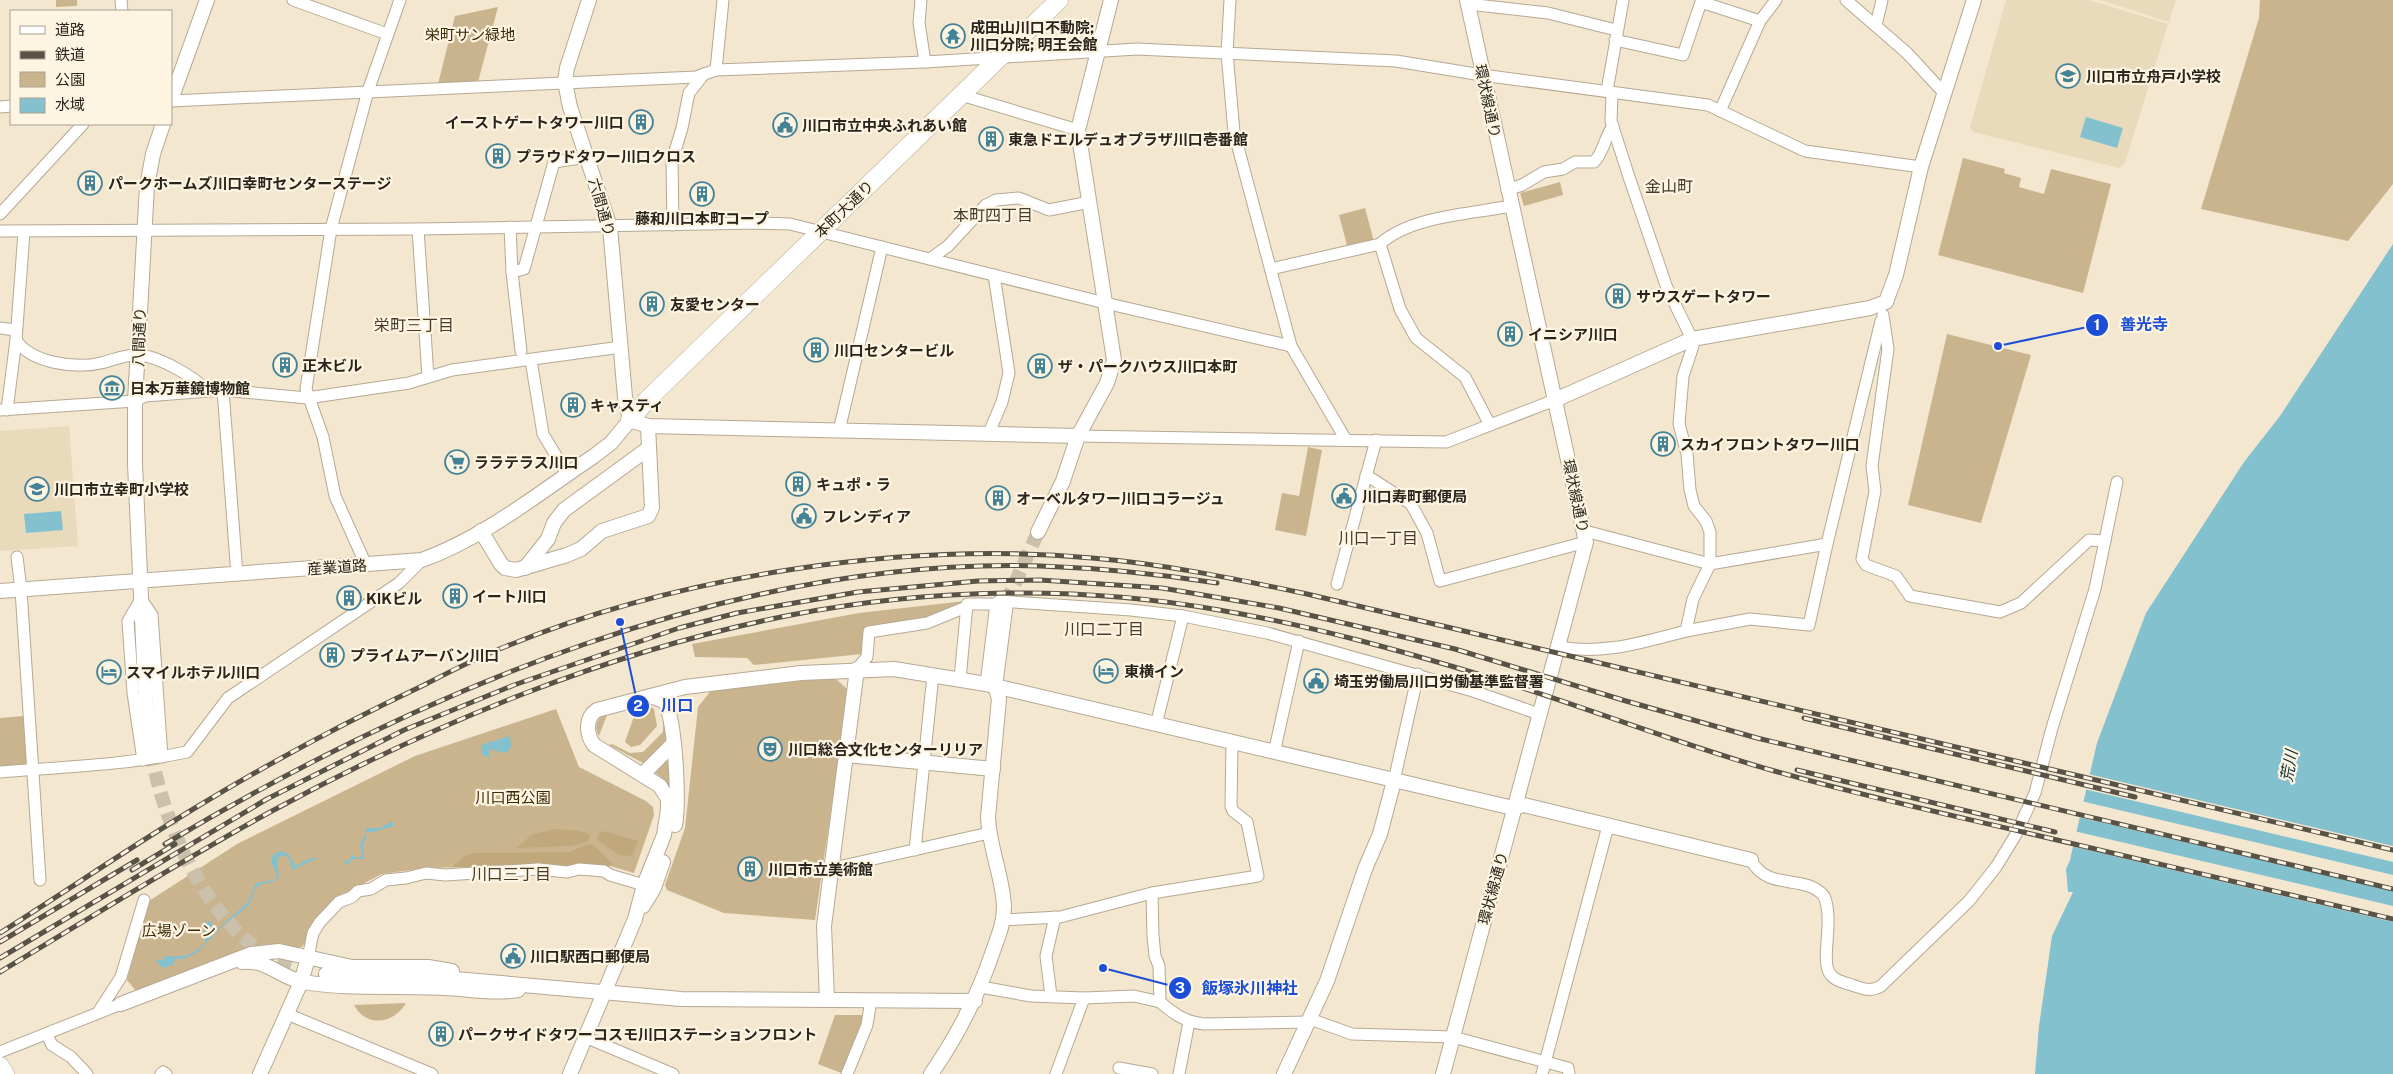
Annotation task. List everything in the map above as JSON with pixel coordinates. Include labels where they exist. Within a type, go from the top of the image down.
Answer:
[{"type":"main road","name":"本町大通り","points":[[630,420],[1059,0]]},
{"type":"main road","points":[[0,1066],[5,1074]]},
{"type":"street","points":[[172,98],[207,0]]},
{"type":"street","points":[[293,0],[387,34]]},
{"type":"street","points":[[366,565],[335,496],[323,437],[306,389],[331,229],[368,91],[400,0]]},
{"type":"street","name":"六間通り","points":[[589,0],[567,68],[565,82],[570,108],[610,227],[625,397],[630,420]]},
{"type":"street","points":[[716,70],[723,0]]},
{"type":"street","points":[[920,0],[919,23],[925,62]]},
{"type":"street","points":[[1038,532],[1063,481],[1078,436],[1111,372],[1113,348],[1078,130],[1111,0]]},
{"type":"street","points":[[1230,0],[1227,53],[1234,132],[1291,346],[1346,440]]},
{"type":"street","points":[[1623,0],[1615,35],[1609,92],[1613,126],[1666,288],[1692,339],[1693,346],[1683,376],[1679,424],[1687,454],[1690,490],[1694,506],[1706,521],[1710,532],[1710,564],[1692,599],[1686,632]]},
{"type":"street","points":[[1720,111],[1760,20],[1776,0]]},
{"type":"street","points":[[1846,0],[1907,53],[1944,93]]},
{"type":"street","points":[[1876,25],[1882,0]]},
{"type":"street","points":[[1557,646],[1584,651],[1626,647],[1750,619],[1810,625],[1827,544],[1884,309],[1896,275],[1921,167],[1974,0]]},
{"type":"street","points":[[1467,2],[1523,9],[1683,55],[1701,2],[1760,20]]},
{"type":"street","name":"環状線通り","points":[[1443,1074],[1585,536],[1507,190],[1467,2]]},
{"type":"street","points":[[172,101],[696,77],[716,70],[925,62],[1137,49],[1396,60],[1482,75],[1708,105],[1804,151],[1921,167]]},
{"type":"street","points":[[673,225],[672,160],[682,128],[689,93],[704,74]]},
{"type":"street","points":[[961,95],[1078,130]]},
{"type":"street","points":[[0,214],[81,125]]},
{"type":"street","name":"八間通り","points":[[152,756],[146,706],[140,582],[135,464],[135,401],[143,232],[149,170],[163,125]]},
{"type":"street","points":[[1507,190],[1522,185],[1544,172],[1563,169],[1575,162],[1594,162],[1601,156],[1607,134],[1613,126]]},
{"type":"street","points":[[512,272],[524,269],[538,227],[554,162],[587,156]]},
{"type":"street","points":[[930,259],[948,246],[986,205],[996,200],[1019,198],[1049,210],[1090,202]]},
{"type":"street","points":[[1271,269],[1380,244],[1388,237],[1418,223],[1511,206]]},
{"type":"street","points":[[0,231],[418,230],[510,227],[790,224],[1105,303],[1291,346]]},
{"type":"street","points":[[510,227],[512,272],[522,351]]},
{"type":"street","points":[[418,230],[428,377]]},
{"type":"street","points":[[24,232],[16,335],[3,410],[135,401],[145,396],[206,390],[308,398],[408,384],[452,370],[621,347]]},
{"type":"street","points":[[1380,244],[1400,309],[1416,338],[1465,377],[1490,425]]},
{"type":"street","points":[[839,431],[882,247]]},
{"type":"street","points":[[988,434],[1002,402],[1009,374],[994,274]]},
{"type":"street","points":[[630,420],[648,426],[1446,442],[1555,400],[1692,339],[1870,308],[1884,309]]},
{"type":"street","points":[[1884,309],[1888,349],[1872,466],[1875,491],[1862,559],[1866,565],[1896,576],[1910,596],[2000,612],[2021,603],[2089,540],[2105,541]]},
{"type":"street","points":[[0,328],[16,335],[21,347],[37,359],[70,364],[100,364],[127,355],[138,354],[148,356],[198,380],[206,390]]},
{"type":"street","points":[[531,360],[542,434],[567,474]]},
{"type":"street","points":[[223,390],[237,574]]},
{"type":"street","name":"産業道路","points":[[0,591],[422,560],[445,551],[481,532],[606,448],[630,420]]},
{"type":"street","points":[[481,532],[505,568],[516,570],[576,552],[602,531],[648,516],[652,508],[648,426]]},
{"type":"street","points":[[1337,584],[1376,440]]},
{"type":"street","points":[[526,568],[548,539],[554,523],[564,510],[649,448]]},
{"type":"street","points":[[1366,476],[1410,504],[1427,533],[1440,581],[1585,536],[1710,564],[1827,544]]},
{"type":"street","points":[[570,1074],[634,920],[644,885],[664,835],[668,810],[665,793],[660,786],[644,774],[594,745],[589,738],[587,729],[592,714],[597,710],[685,687],[800,673],[856,669],[894,670],[960,679],[994,686],[1394,781],[1513,808],[1524,805],[1751,860],[1756,870],[1763,876],[1809,887],[1824,896],[1829,918],[1825,960],[1831,976],[1861,989],[1875,990],[1969,901],[1996,867],[2015,836],[2035,793],[2052,728],[2095,589],[2117,482]]},
{"type":"street","points":[[17,557],[21,590],[40,880]]},
{"type":"street","points":[[0,772],[85,767],[187,752],[228,698],[399,583],[422,560]]},
{"type":"street","points":[[931,1074],[956,1038],[974,1001],[1004,920],[1004,905],[989,833],[999,699],[994,686],[1005,603]]},
{"type":"street","points":[[827,1000],[824,926],[829,869],[846,755],[856,669],[867,657],[869,632],[927,623],[966,607],[966,604],[1005,603],[1101,607],[1183,616],[1299,641],[1474,691],[1539,714]]},
{"type":"street","points":[[960,679],[966,607]]},
{"type":"street","points":[[1156,725],[1183,616]]},
{"type":"street","points":[[1274,753],[1299,641]]},
{"type":"street","points":[[1284,1074],[1326,981],[1365,868],[1380,834],[1418,674]]},
{"type":"street","points":[[915,850],[933,675]]},
{"type":"street","points":[[667,706],[691,691],[718,683]]},
{"type":"street","points":[[634,920],[654,888],[675,825],[678,786],[667,706],[659,698],[650,696]]},
{"type":"street","points":[[1004,920],[1055,917],[1152,893],[1258,876],[1247,822],[1233,811],[1231,806],[1232,743]]},
{"type":"street","points":[[644,774],[672,744]]},
{"type":"street","points":[[846,755],[993,769]]},
{"type":"street","points":[[1542,1074],[1608,826]]},
{"type":"street","points":[[829,869],[989,833]]},
{"type":"street","points":[[260,1074],[301,982],[313,933],[320,922],[339,902],[352,897],[358,891],[371,889],[386,880],[426,873],[445,875],[538,869],[567,872],[579,869],[604,870],[610,875],[644,885]]},
{"type":"street","points":[[1152,893],[1153,936],[1155,956],[1159,966],[1160,1002]]},
{"type":"street","points":[[99,1011],[121,977],[144,900]]},
{"type":"street","points":[[1051,996],[1046,956],[1055,917]]},
{"type":"street","points":[[0,1052],[47,1035],[99,1011],[122,1004],[251,954],[279,951],[352,966],[428,968],[514,979],[534,987]]},
{"type":"street","points":[[229,963],[254,960],[301,982],[366,989],[445,988],[497,994],[534,987]]},
{"type":"street","points":[[326,974],[365,979],[444,978],[604,994],[681,999],[974,1001]]},
{"type":"street","points":[[980,988],[1032,996],[1084,998],[1134,996],[1160,1002],[1175,1015],[1189,1022],[1309,1020],[1352,1034],[1453,1037],[1568,1068],[1569,1074]]},
{"type":"street","points":[[1056,1074],[1084,998]]},
{"type":"street","points":[[847,1074],[867,1025],[871,1000]]},
{"type":"street","points":[[287,1014],[432,1074]]},
{"type":"street","points":[[1179,1074],[1189,1022]]},
{"type":"street","points":[[47,1035],[52,1045],[71,1057],[87,1074]]},
{"type":"street","points":[[585,1037],[673,1074]]},
{"type":"street","points":[[1120,1068],[1152,1074]]},
{"type":"street","points":[[161,1074],[163,1072],[166,1074]]},
{"type":"shaded area","name":"川口市立舟戸小学校","points":[[2006,0],[2089,0],[2168,24],[2125,163],[2119,168],[1973,132],[1970,127]]},
{"type":"shaded area","points":[[2100,0],[2176,0],[2169,22]]},
{"type":"shaded area","name":"川口市立幸町小学校","points":[[69,426],[78,546],[0,551],[0,431]]},
{"type":"shaded area","points":[[555,829],[580,831],[590,836],[587,842],[571,846],[516,848],[533,834]]},
{"type":"shaded area","points":[[604,831],[638,841],[632,856],[619,855],[597,840],[599,834]]},
{"type":"shaded area","points":[[588,844],[593,845],[613,864],[610,866],[452,867],[466,855],[474,853],[570,852]]},
{"type":"green space","points":[[56,0],[77,0],[77,6],[56,7]]},
{"type":"green space","points":[[2260,0],[2393,0],[2393,184],[2348,241],[2201,209],[2259,18]]},
{"type":"green space","name":"栄町サン緑地","points":[[498,7],[478,82],[438,84],[455,16]]},
{"type":"green space","points":[[1963,158],[2005,169],[2004,173],[2021,178],[2019,187],[2044,194],[2051,169],[2111,184],[2083,293],[1938,255]]},
{"type":"green space","points":[[1560,182],[1563,195],[1524,206],[1520,193]]},
{"type":"green space","points":[[1365,208],[1374,242],[1348,249],[1339,215]]},
{"type":"green space","points":[[1947,334],[2031,355],[1981,523],[1908,505]]},
{"type":"green space","points":[[1308,447],[1322,450],[1306,536],[1275,530],[1282,493],[1299,496]]},
{"type":"green space","points":[[965,601],[963,604],[926,618],[865,627],[862,654],[754,665],[747,658],[695,657],[692,644],[859,613]]},
{"type":"green space","points":[[835,678],[847,689],[848,694],[815,920],[724,913],[667,890],[665,885],[685,828],[698,707],[713,688]]},
{"type":"green space","points":[[644,703],[654,709],[657,726],[640,745],[631,747],[625,742],[638,705]]},
{"type":"green space","name":"川口西公園","points":[[556,709],[579,767],[646,801],[653,807],[654,815],[634,873],[610,866],[522,866],[425,868],[382,874],[339,896],[302,947],[262,947],[136,991],[127,980],[149,901],[237,844],[415,756]]},
{"type":"green space","points":[[605,714],[607,715],[599,736],[597,724]]},
{"type":"green space","points":[[663,714],[668,740],[645,764],[609,745],[612,744],[630,753],[643,752],[663,732]]},
{"type":"green space","points":[[23,716],[27,761],[25,764],[0,766],[0,718]]},
{"type":"green space","points":[[670,751],[675,798],[662,778],[653,771]]},
{"type":"green space","points":[[406,1003],[394,1015],[380,1021],[366,1017],[354,1005]]},
{"type":"green space","points":[[835,1015],[866,1015],[844,1074],[818,1064]]},
{"type":"water","points":[[2086,117],[2123,128],[2117,148],[2080,137]]},
{"type":"water","name":"荒川","points":[[2393,244],[2393,1074],[2035,1074],[2039,1026],[2052,936],[2073,892],[2068,892],[2066,869],[2070,860],[2097,743],[2146,613],[2244,462],[2280,416]]},
{"type":"water","points":[[61,511],[63,530],[26,533],[24,514]]},
{"type":"water","points":[[510,736],[511,747],[506,753],[489,749],[489,758],[482,754],[481,745]]},
{"type":"water","points":[[392,821],[394,826],[366,832],[366,839],[363,843],[364,859],[353,859],[348,864],[344,863],[345,860],[349,861],[352,855],[358,858],[362,856],[360,845],[367,828],[380,828]]},
{"type":"water","points":[[280,851],[289,854],[295,866],[311,858],[318,858],[292,870],[289,858],[284,855],[278,858],[279,876],[275,881],[259,885],[255,889],[249,905],[218,930],[198,952],[183,959],[175,959],[173,965],[162,968],[156,960],[162,960],[166,956],[183,956],[193,953],[206,942],[203,937],[206,922],[210,921],[213,927],[208,938],[248,902],[256,883],[274,880],[277,875],[271,862],[273,855]]},
{"type":"pier","points":[[2088,774],[2393,846],[2393,862],[2084,789]]},
{"type":"pier","points":[[2081,801],[2393,875],[2393,891],[2078,817]]},
{"type":"pier","points":[[2074,831],[2393,906],[2393,922],[2071,846]]},
{"type":"tunnel","points":[[1006,603],[1038,532]]},
{"type":"tunnel","points":[[151,752],[164,804],[174,831],[199,882],[215,906],[233,927],[259,950],[287,962],[326,974]]},
{"type":"railway","points":[[0,933],[170,823],[251,775],[366,714],[496,650],[574,621],[645,600],[719,582],[795,569],[871,560],[946,555],[1021,554],[1092,558],[1173,568],[1254,583],[2393,850]]},
{"type":"railway","points":[[165,844],[264,788],[367,735],[474,686],[584,644],[697,610],[811,584],[926,569],[1062,567],[1129,572],[1217,583]]},
{"type":"railway","points":[[0,958],[267,799],[404,730],[514,685],[679,628],[737,613],[858,592],[978,581],[1040,580],[1162,588],[1279,608],[1455,649],[1626,701],[1757,738],[2393,889]]},
{"type":"railway","points":[[0,972],[238,830],[333,779],[459,720],[590,669],[657,648],[791,615],[897,599],[1005,593],[1113,596],[1166,602],[1255,616],[1326,632],[1397,650],[1501,681],[1708,751],[1808,780],[1900,804],[2393,919]]},
{"type":"railway","points":[[1804,718],[2135,797]]},
{"type":"railway","points":[[1797,770],[2055,832]]},
{"type":"railway","points":[[132,870],[175,844]]},
{"type":"railway","points":[[0,942],[137,860]]},
{"type":"place","name":"成田山川口不動院; 川口分院; 明王会館","points":[[953,36]]},
{"type":"place","name":"川口市立舟戸小学校","points":[[2068,76]]},
{"type":"place","name":"イーストゲートタワー川口","points":[[641,122]]},
{"type":"place","name":"川口市立中央ふれあい館","points":[[785,125]]},
{"type":"place","name":"東急ドエルデュオプラザ川口壱番館","points":[[991,139]]},
{"type":"place","name":"プラウドタワー川口クロス","points":[[498,156]]},
{"type":"place","name":"パークホームズ川口幸町センターステージ","points":[[90,183]]},
{"type":"place","name":"藤和川口本町コープ","points":[[702,194]]},
{"type":"place","name":"サウスゲートタワー","points":[[1618,296]]},
{"type":"place","name":"友愛センター","points":[[652,304]]},
{"type":"place","name":"イニシア川口","points":[[1510,334]]},
{"type":"place","name":"善光寺","points":[[1998,346]]},
{"type":"place","name":"川口センタービル","points":[[816,350]]},
{"type":"place","name":"正木ビル","points":[[285,365]]},
{"type":"place","name":"ザ・パークハウス川口本町","points":[[1040,366]]},
{"type":"place","name":"日本万華鏡博物館","points":[[112,388]]},
{"type":"place","name":"キャスティ","points":[[573,405]]},
{"type":"place","name":"スカイフロントタワー川口","points":[[1663,444]]},
{"type":"place","name":"ララテラス川口","points":[[457,462]]},
{"type":"place","name":"キュポ・ラ","points":[[798,484]]},
{"type":"place","name":"川口市立幸町小学校","points":[[37,489]]},
{"type":"place","name":"川口寿町郵便局","points":[[1344,496]]},
{"type":"place","name":"オーベルタワー川口コラージュ","points":[[998,498]]},
{"type":"place","name":"フレンディア","points":[[804,516]]},
{"type":"place","name":"イート川口","points":[[455,596]]},
{"type":"place","name":"KIKビル","points":[[349,598]]},
{"type":"place","name":"川口","points":[[620,622]]},
{"type":"place","name":"プライムアーバン川口","points":[[332,655]]},
{"type":"place","name":"東横イン","points":[[1106,671]]},
{"type":"place","name":"スマイルホテル川口","points":[[109,672]]},
{"type":"place","name":"埼玉労働局川口労働基準監督署","points":[[1316,681]]},
{"type":"place","name":"川口総合文化センターリリア","points":[[770,749]]},
{"type":"place","name":"川口市立美術館","points":[[750,869]]},
{"type":"place","name":"川口駅西口郵便局","points":[[513,956]]},
{"type":"place","name":"飯塚氷川神社","points":[[1103,968]]},
{"type":"place","name":"パークサイドタワーコスモ川口ステーションフロント","points":[[441,1034]]},
{"type":"district","name":"金山町","points":[[1669,186]]},
{"type":"district","name":"本町四丁目","points":[[993,215]]},
{"type":"district","name":"栄町三丁目","points":[[414,325]]},
{"type":"district","name":"川口一丁目","points":[[1378,538]]},
{"type":"district","name":"川口二丁目","points":[[1104,629]]},
{"type":"district","name":"川口三丁目","points":[[511,874]]},
{"type":"park label","name":"広場ゾーン","points":[[179,930]]}]
